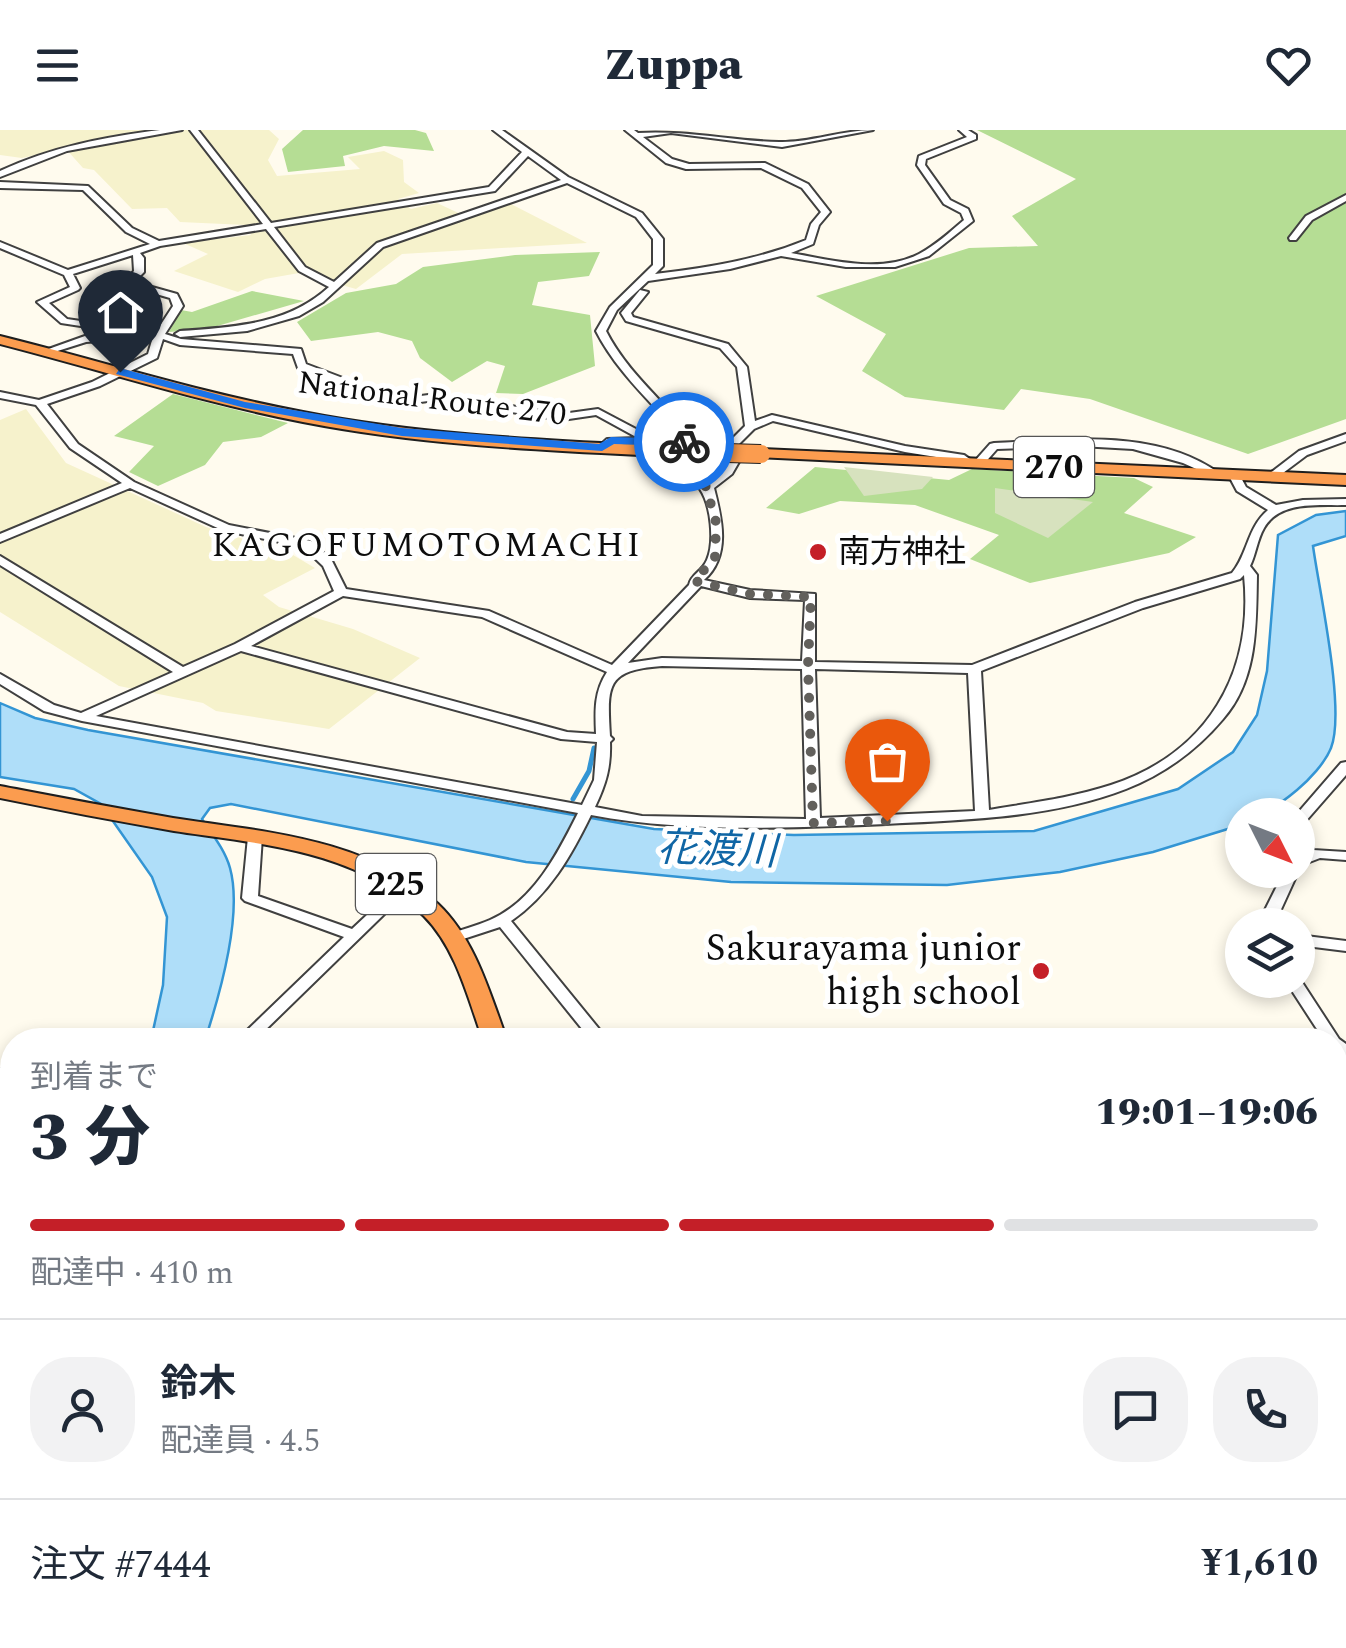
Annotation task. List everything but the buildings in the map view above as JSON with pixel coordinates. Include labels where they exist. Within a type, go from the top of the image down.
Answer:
[{"type":"highway","name":"National Route 270","points":[[0,340],[245,405],[431,436],[602,448],[654,445],[762,454],[1346,480]]},
{"type":"highway","name":"225","points":[[0,792],[255,837],[343,858],[404,888],[432,911],[451,938],[490,1028]]},
{"type":"street","points":[[89,130],[111,139]]},
{"type":"street","points":[[0,174],[35,159],[111,139],[178,130]]},
{"type":"street","points":[[194,130],[302,270],[333,285]]},
{"type":"street","points":[[451,938],[502,920],[532,898],[548,877],[601,780],[606,739],[605,686],[626,656],[695,586],[694,581],[715,558],[716,522],[693,443],[612,355],[601,331],[613,309],[658,266],[658,239],[649,225],[620,203],[568,180],[497,130]]},
{"type":"street","points":[[632,133],[671,131],[782,146],[869,130]]},
{"type":"street","points":[[783,254],[886,266],[911,261],[934,248],[969,220],[965,211],[948,202],[921,165],[922,158],[974,137],[963,130]]},
{"type":"street","points":[[632,133],[669,161],[689,166],[762,165],[805,186],[826,212],[815,224],[810,242],[783,254],[733,267],[645,280]]},
{"type":"street","points":[[0,245],[68,273],[158,244],[492,189],[527,152]]},
{"type":"street","points":[[48,352],[85,340],[239,328],[281,319],[310,307],[360,258],[403,235],[568,180]]},
{"type":"street","points":[[0,185],[85,188],[129,230],[158,244]]},
{"type":"street","points":[[1293,238],[1309,218],[1346,198]]},
{"type":"street","points":[[0,395],[40,403],[154,356],[159,335],[178,306],[174,296],[128,283],[138,272],[139,258],[134,250]]},
{"type":"street","points":[[68,273],[75,288],[42,302],[64,321],[159,335],[180,342],[297,350],[302,366],[397,402],[436,397],[562,417],[598,412],[654,445],[739,441],[750,428],[772,418],[904,450],[964,458],[974,464],[994,446],[1048,445],[1072,440],[1133,444],[1159,450],[1214,474]]},
{"type":"street","points":[[645,280],[648,286],[626,313],[630,318],[724,346],[742,368],[750,428]]},
{"type":"street","points":[[40,403],[74,446],[130,484],[226,528],[308,544],[328,564],[341,592]]},
{"type":"street","points":[[1271,477],[1302,453],[1346,438]]},
{"type":"street","points":[[706,488],[728,472],[742,448],[739,441]]},
{"type":"street","points":[[1235,476],[1241,489],[1274,509],[1346,502]]},
{"type":"street","points":[[0,538],[130,484]]},
{"type":"street","points":[[82,717],[240,648],[341,592],[484,614],[617,672],[636,664],[662,662],[974,669],[1138,605],[1236,576],[1245,568],[1257,525],[1274,509]]},
{"type":"street","points":[[0,560],[180,671]]},
{"type":"street","points":[[0,678],[49,708],[82,717],[585,812],[676,822],[813,823],[982,815],[1067,801],[1119,786],[1164,766],[1204,732],[1232,695],[1249,644],[1251,575],[1245,568]]},
{"type":"street","points":[[694,581],[750,594],[811,597],[808,665],[813,823]]},
{"type":"street","points":[[240,648],[566,736],[606,739]]},
{"type":"street","points":[[974,669],[982,815]]},
{"type":"street","points":[[1315,802],[1346,766]]},
{"type":"street","points":[[255,837],[250,898],[354,935]]},
{"type":"street","points":[[1315,861],[1346,856]]},
{"type":"street","points":[[257,1028],[404,888]]},
{"type":"street","points":[[502,920],[590,1028]]},
{"type":"street","points":[[1315,942],[1346,946]]},
{"type":"street","points":[[1305,998],[1325,1028]]},
{"type":"shaded area","points":[[0,130],[269,130],[279,139],[268,160],[277,176],[360,169],[348,157],[384,151],[403,160],[404,182],[419,193],[398,199],[411,209],[437,203],[467,217],[509,203],[587,243],[402,254],[356,289],[299,273],[265,279],[238,292],[174,271],[208,254],[183,243],[251,235],[246,225],[180,222],[167,208],[132,209],[94,170],[83,168],[66,149],[22,158],[0,155]]},
{"type":"shaded area","points":[[26,409],[66,463],[206,527],[293,555],[315,568],[263,595],[279,607],[353,629],[420,658],[329,729],[216,711],[203,703],[119,686],[0,612],[0,420]]},
{"type":"green space","points":[[303,130],[415,130],[426,133],[434,151],[384,146],[343,156],[345,166],[288,172],[282,149]]},
{"type":"green space","points":[[977,130],[1346,130],[1346,419],[1248,454],[1090,399],[1021,389],[1004,410],[905,397],[862,371],[886,334],[816,296],[969,248],[1038,246],[1012,216],[1076,179]]},
{"type":"green space","points":[[600,252],[589,276],[538,282],[532,305],[590,315],[595,366],[523,394],[496,393],[505,366],[487,361],[452,382],[420,358],[412,341],[378,332],[311,341],[297,322],[346,293],[396,284],[423,267],[515,255]]},
{"type":"green space","points":[[252,291],[304,301],[207,329],[169,332],[181,310],[192,312]]},
{"type":"green space","points":[[173,394],[288,423],[261,437],[223,442],[205,465],[158,486],[129,472],[154,446],[114,436]]},
{"type":"green space","points":[[815,467],[949,480],[972,469],[1134,478],[1153,487],[1124,513],[1196,537],[1169,553],[1030,583],[970,559],[999,535],[915,505],[840,501],[799,514],[766,508]]},
{"type":"green space","points":[[844,467],[933,477],[922,489],[864,496]]},
{"type":"green space","points":[[995,488],[1093,502],[1048,538],[995,513]]},
{"type":"water","name":"花渡川","points":[[1346,511],[1346,536],[1313,546],[1335,707],[1331,748],[1321,765],[1286,798],[1225,798],[1225,830],[1153,852],[1060,872],[947,885],[731,882],[526,862],[231,804],[210,808],[202,819],[228,861],[234,908],[223,978],[208,1028],[154,1028],[163,985],[167,917],[152,877],[101,804],[74,789],[0,777],[0,703],[35,718],[88,730],[654,829],[794,835],[1034,831],[1178,789],[1233,752],[1257,715],[1267,671],[1278,535],[1316,515]]},
{"type":"waterway","points":[[573,799],[589,771],[594,748]]},
{"type":"way so far","points":[[684,442],[693,443],[716,522],[715,558],[694,581],[750,594],[811,597],[808,665],[813,823],[887,821]]},
{"type":"place","name":"南方神社","points":[[818,552]]},
{"type":"place","name":"Sakurayama junior high school","points":[[1041,971]]},
{"type":"district","name":"KAGOFUMOTOMACHI","points":[[427,545]]},
{"type":"route","points":[[120,372],[245,405],[431,436],[602,448],[611,441],[684,442]]}]
